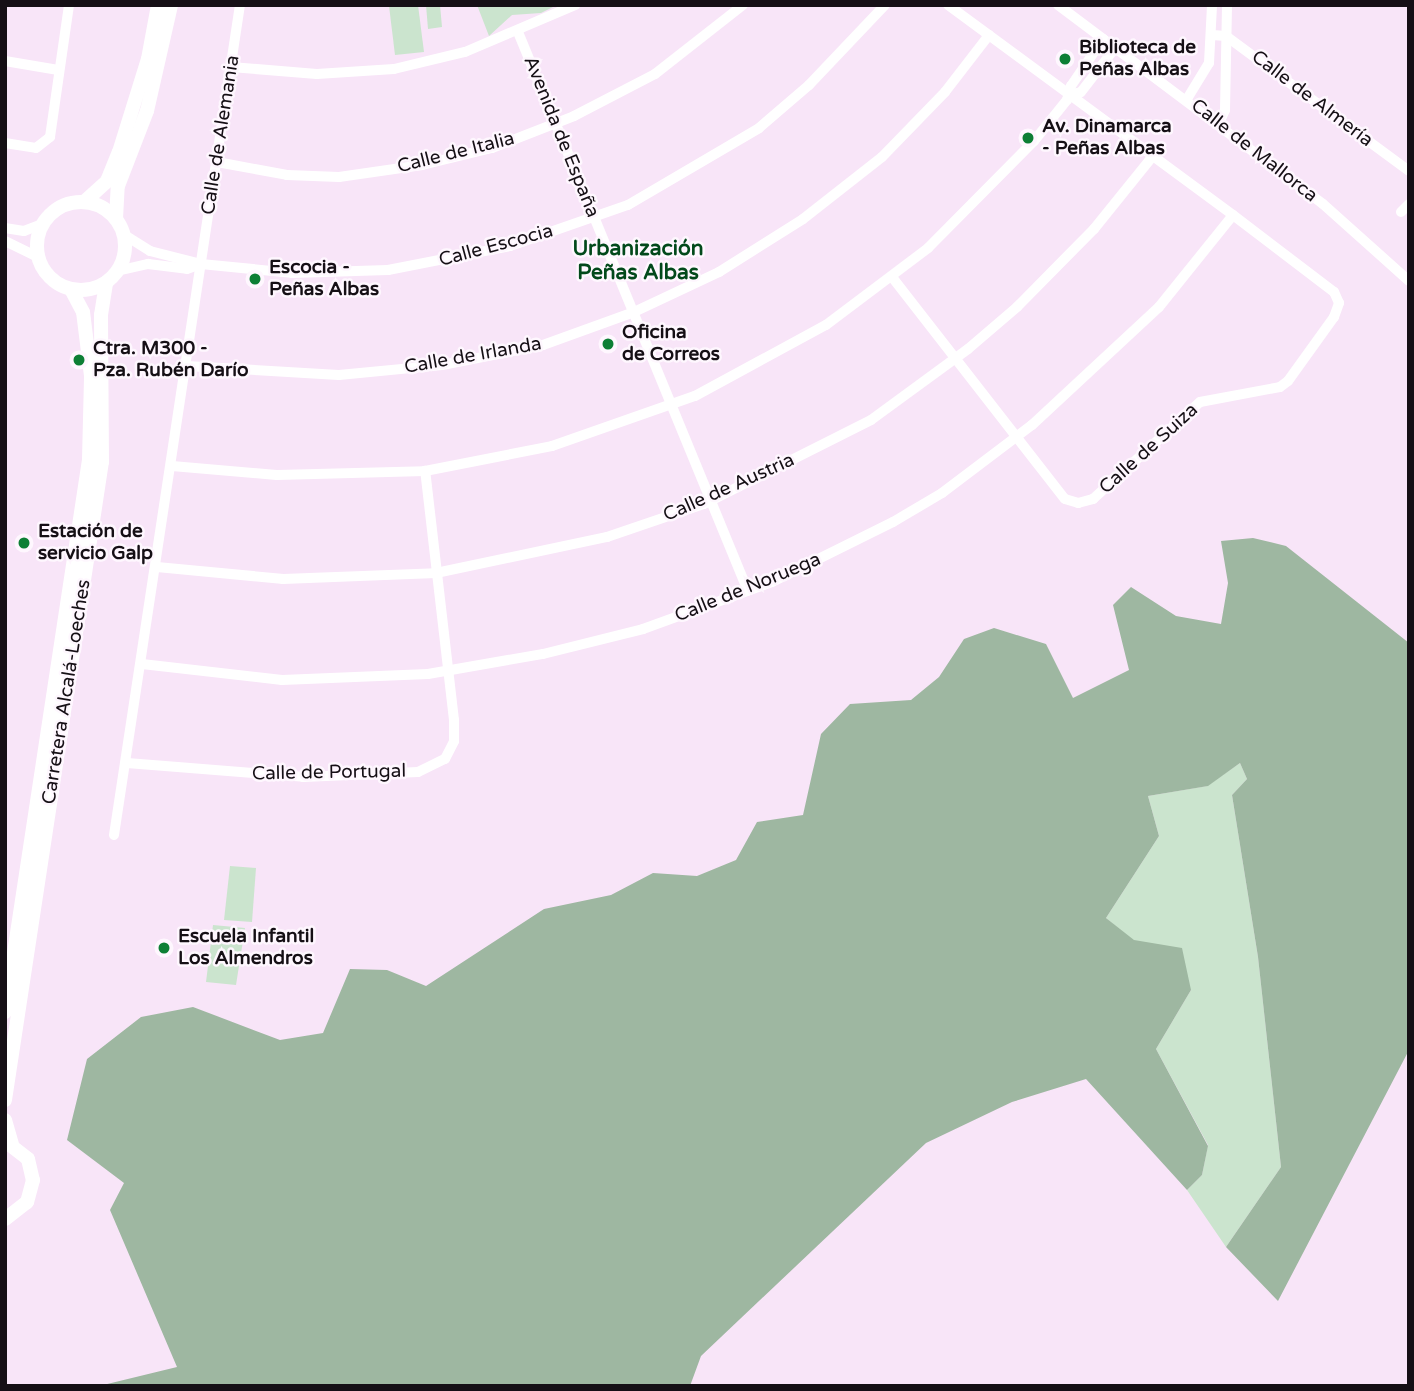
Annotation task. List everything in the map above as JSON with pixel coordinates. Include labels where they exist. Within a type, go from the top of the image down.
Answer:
[{"type":"main road","points":[[84,202],[107,210],[116,219],[123,234],[123,260],[106,282],[71,289],[50,278],[38,257],[42,224],[60,207],[84,202],[102,187],[119,152],[148,59],[158,5]]},
{"type":"main road","points":[[116,219],[118,186],[147,111],[171,5]]},
{"type":"main road","name":"Carretera Alcalá-Loeches","points":[[5,1100],[102,462],[101,315],[106,282]]},
{"type":"main road","name":"Carretera Alcalá-Loeches","points":[[5,1012],[89,460],[91,376],[83,312],[71,289]]},
{"type":"main road","points":[[5,1119],[9,1142],[28,1159],[33,1180],[27,1202],[7,1222]]},
{"type":"street","points":[[5,143],[43,146],[50,137],[69,5]]},
{"type":"street","name":"Calle de Alemania","points":[[201,264],[240,5]]},
{"type":"street","points":[[231,67],[317,74],[394,69],[465,52],[518,32],[575,5]]},
{"type":"street","name":"Calle de Italia","points":[[217,162],[287,175],[339,177],[422,165],[492,148],[556,124],[655,74],[743,5]]},
{"type":"street","name":"Calle Escocia","points":[[123,234],[150,251],[201,264],[292,273],[388,270],[480,254],[594,218],[688,173],[759,128],[808,85],[885,5]]},
{"type":"street","points":[[948,5],[1070,94],[1081,92],[1115,48]]},
{"type":"street","name":"Calle de Mallorca","points":[[1058,5],[1219,123],[1322,204],[1409,281]]},
{"type":"street","points":[[1187,99],[1209,63],[1212,5]]},
{"type":"street","points":[[1219,123],[1224,110],[1227,5]]},
{"type":"street","name":"Avenida de España","points":[[518,32],[748,591]]},
{"type":"street","name":"Calle de Irlanda","points":[[187,366],[339,375],[442,365],[543,345],[634,312],[719,272],[803,219],[881,157],[944,92],[989,35]]},
{"type":"street","points":[[1212,35],[1226,36]]},
{"type":"street","name":"Calle de Almería","points":[[1226,36],[1409,171]]},
{"type":"street","points":[[172,466],[277,475],[425,471],[552,446],[673,405],[792,346],[892,277],[999,181],[1070,94],[1071,86],[1103,39]]},
{"type":"street","points":[[5,61],[58,70]]},
{"type":"street","name":"Calle de Suiza","points":[[892,277],[1065,499],[1085,503],[1200,402],[1280,387],[1288,381],[1334,317],[1339,303],[1334,292],[1070,94]]},
{"type":"street","name":"Calle de Austria","points":[[157,567],[284,579],[436,573],[607,537],[712,500],[871,420],[955,358],[1017,306],[1065,258],[1152,157]]},
{"type":"street","name":"Calle de Noruega","points":[[142,664],[282,680],[449,670],[543,654],[643,629],[748,591],[893,522],[1016,437],[1159,307],[1233,215]]},
{"type":"street","points":[[5,228],[24,231],[42,224]]},
{"type":"street","points":[[5,241],[38,257]]},
{"type":"street","name":"Calle Escocia","points":[[117,271],[148,264],[187,269],[201,264]]},
{"type":"street","points":[[114,835],[157,567],[201,264]]},
{"type":"street","name":"Calle de Portugal","points":[[127,763],[291,777],[428,770],[445,759],[454,741],[449,670],[425,471]]},
{"type":"green space","points":[[418,5],[424,52],[395,55],[389,6]]},
{"type":"green space","points":[[426,5],[440,5],[442,27],[428,29]]},
{"type":"green space","points":[[477,5],[557,5],[541,13],[512,15],[489,36]]},
{"type":"green space","points":[[1253,538],[1286,546],[1409,643],[1409,1050],[1278,1301],[1226,1247],[1281,1167],[1258,957],[1232,795],[1247,779],[1240,763],[1208,786],[1148,796],[1159,836],[1106,918],[1134,940],[1182,948],[1191,990],[1156,1049],[1208,1146],[1202,1175],[1187,1190],[1086,1079],[1012,1102],[926,1143],[701,1356],[690,1386],[99,1386],[177,1367],[110,1210],[124,1183],[67,1140],[87,1059],[141,1017],[193,1007],[280,1040],[323,1033],[350,969],[387,970],[426,986],[544,909],[611,895],[653,873],[697,876],[736,860],[757,822],[803,815],[821,734],[850,704],[911,700],[939,677],[964,639],[994,628],[1046,644],[1073,698],[1129,670],[1113,605],[1131,587],[1176,616],[1221,624],[1228,583],[1221,541]]},
{"type":"green space","points":[[1240,763],[1247,779],[1232,795],[1258,957],[1281,1167],[1226,1247],[1187,1190],[1202,1175],[1208,1145],[1156,1049],[1191,990],[1106,918],[1159,836],[1148,796],[1207,786]]},
{"type":"green space","points":[[230,866],[256,868],[252,922],[224,920]]},
{"type":"green space","points":[[213,925],[245,928],[236,985],[206,982]]},
{"type":"place","name":"Biblioteca de Peñas Albas","points":[[1065,59]]},
{"type":"place","name":"Av. Dinamarca - Peñas Albas","points":[[1028,138]]},
{"type":"place","name":"Escocia - Peñas Albas","points":[[255,279]]},
{"type":"place","name":"Oficina de Correos","points":[[608,344]]},
{"type":"place","name":"Ctra. M300 - Pza. Rubén Darío","points":[[79,360]]},
{"type":"place","name":"Estación de servicio Galp","points":[[24,543]]},
{"type":"place","name":"Escuela Infantil Los Almendros","points":[[164,948]]},
{"type":"district","name":"Urbanización Peñas Albas","points":[[638,261]]}]
